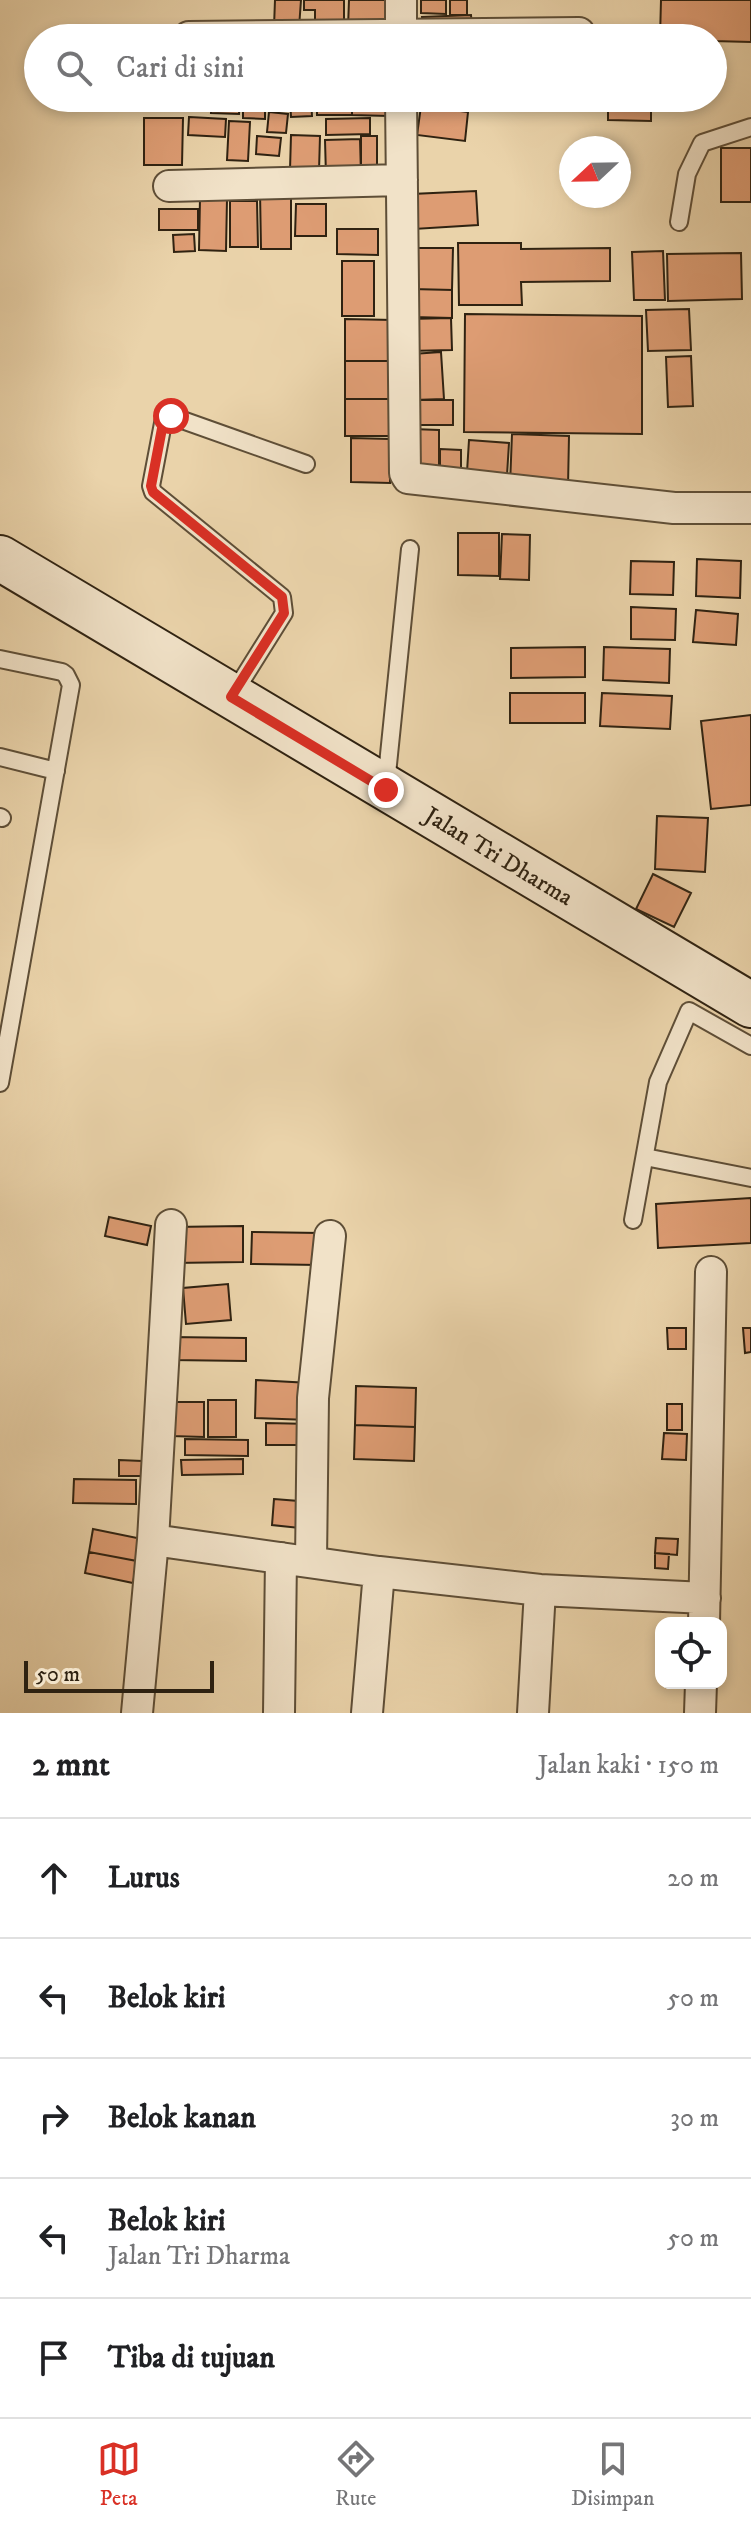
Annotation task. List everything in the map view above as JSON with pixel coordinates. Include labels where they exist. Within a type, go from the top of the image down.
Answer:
[{"type":"main road","name":"Jalan Tri Dharma","points":[[0,558],[751,1005]]},
{"type":"street","points":[[401,0],[401,24]]},
{"type":"street","points":[[401,112],[405,473],[408,478],[412,481],[674,508],[751,508]]},
{"type":"street","points":[[169,186],[402,180]]},
{"type":"street","points":[[137,1713],[153,1540],[171,1225]]},
{"type":"street","points":[[311,1561],[313,1398],[330,1236]]},
{"type":"street","points":[[153,1540],[379,1572],[704,1610],[711,1272]]},
{"type":"street","points":[[279,1713],[281,1558]]},
{"type":"street","points":[[367,1713],[379,1572]]},
{"type":"street","points":[[533,1713],[540,1590]]},
{"type":"street","points":[[700,1713],[701,1689]]},
{"type":"lane","points":[[679,222],[687,174],[702,143],[751,127]]},
{"type":"lane","points":[[231,697],[284,613],[284,604],[282,597],[153,492],[151,486],[164,418],[171,416],[306,464]]},
{"type":"lane","points":[[386,790],[410,549]]},
{"type":"lane","points":[[0,659],[62,672],[71,685],[0,1083]]},
{"type":"lane","points":[[0,757],[56,771]]},
{"type":"lane","points":[[633,1220],[658,1082],[689,1011],[751,1046]]},
{"type":"lane","points":[[645,1157],[751,1178]]},
{"type":"building","points":[[275,0],[301,0],[299,24],[274,24]]},
{"type":"building","points":[[304,0],[344,0],[344,24],[315,23],[315,10],[304,10]]},
{"type":"building","points":[[349,0],[391,0],[390,24],[348,24]]},
{"type":"building","points":[[421,0],[446,0],[446,14],[421,13]]},
{"type":"building","points":[[450,0],[467,0],[467,15],[450,15]]},
{"type":"building","points":[[661,0],[751,0],[751,42],[727,41],[727,24],[660,24]]},
{"type":"building","points":[[471,15],[472,24],[423,24],[422,17]]},
{"type":"building","points":[[211,112],[239,112],[239,114]]},
{"type":"building","points":[[243,112],[265,112],[265,119],[243,118]]},
{"type":"building","points":[[269,112],[288,114],[286,133],[267,132]]},
{"type":"building","points":[[291,112],[312,112],[312,116],[291,117]]},
{"type":"building","points":[[317,112],[352,112],[352,115],[317,115]]},
{"type":"building","points":[[352,112],[389,112],[389,116],[352,115]]},
{"type":"building","points":[[420,112],[468,112],[465,141],[417,135]]},
{"type":"building","points":[[608,112],[651,112],[651,121],[608,120]]},
{"type":"building","points":[[189,117],[226,119],[225,137],[188,135]]},
{"type":"building","points":[[144,118],[183,118],[182,165],[144,165]]},
{"type":"building","points":[[370,118],[370,134],[326,135],[326,119]]},
{"type":"building","points":[[229,121],[250,122],[248,161],[227,160]]},
{"type":"building","points":[[291,135],[320,136],[319,171],[290,170]]},
{"type":"building","points":[[257,136],[281,138],[279,156],[256,154]]},
{"type":"building","points":[[361,136],[377,136],[377,170],[361,169]]},
{"type":"building","points":[[360,139],[361,175],[326,176],[325,140]]},
{"type":"building","points":[[721,148],[751,148],[751,202],[721,202]]},
{"type":"building","points":[[476,191],[478,225],[414,229],[412,194]]},
{"type":"building","points":[[260,192],[291,192],[291,249],[261,249]]},
{"type":"building","points":[[200,198],[227,199],[226,251],[199,250]]},
{"type":"building","points":[[230,201],[257,201],[258,247],[230,247]]},
{"type":"building","points":[[296,204],[326,204],[326,236],[295,236]]},
{"type":"building","points":[[159,209],[198,209],[198,230],[159,230]]},
{"type":"building","points":[[337,229],[378,229],[378,255],[337,254]]},
{"type":"building","points":[[194,234],[195,251],[174,252],[173,235]]},
{"type":"building","points":[[458,243],[521,243],[521,249],[610,248],[610,281],[521,282],[522,305],[459,305]]},
{"type":"building","points":[[413,248],[453,248],[452,290],[412,289]]},
{"type":"building","points":[[663,251],[665,300],[634,300],[632,252]]},
{"type":"building","points":[[741,253],[742,299],[668,301],[667,254]]},
{"type":"building","points":[[342,261],[374,261],[374,316],[342,316]]},
{"type":"building","points":[[412,289],[452,290],[452,318],[412,317]]},
{"type":"building","points":[[689,309],[691,350],[648,351],[646,310]]},
{"type":"building","points":[[465,314],[642,316],[642,434],[464,432]]},
{"type":"building","points":[[451,318],[452,350],[409,351],[408,319]]},
{"type":"building","points":[[345,319],[393,320],[393,361],[345,361]]},
{"type":"building","points":[[441,352],[444,399],[414,400],[412,354]]},
{"type":"building","points":[[691,356],[693,406],[668,407],[666,357]]},
{"type":"building","points":[[345,361],[393,361],[393,399],[345,399]]},
{"type":"building","points":[[345,399],[393,399],[393,436],[345,436]]},
{"type":"building","points":[[414,400],[453,400],[453,425],[415,425]]},
{"type":"building","points":[[412,429],[439,430],[439,467],[412,467]]},
{"type":"building","points":[[512,434],[569,436],[568,487],[510,485]]},
{"type":"building","points":[[351,438],[390,439],[390,483],[351,482]]},
{"type":"building","points":[[469,440],[509,443],[507,475],[467,472]]},
{"type":"building","points":[[440,449],[461,450],[461,476],[440,476]]},
{"type":"building","points":[[458,533],[499,533],[499,576],[458,575]]},
{"type":"building","points":[[502,534],[530,535],[529,580],[500,579]]},
{"type":"building","points":[[697,559],[741,561],[740,598],[696,596]]},
{"type":"building","points":[[631,561],[674,562],[673,595],[630,594]]},
{"type":"building","points":[[631,607],[676,609],[675,640],[631,639]]},
{"type":"building","points":[[696,610],[738,614],[736,645],[693,642]]},
{"type":"building","points":[[585,647],[585,677],[511,678],[511,648]]},
{"type":"building","points":[[604,647],[670,649],[669,683],[603,680]]},
{"type":"building","points":[[510,693],[585,693],[585,723],[510,723]]},
{"type":"building","points":[[602,693],[672,696],[670,729],[600,726]]},
{"type":"building","points":[[751,715],[751,805],[711,809],[701,721]]},
{"type":"building","points":[[657,816],[708,818],[705,872],[655,869]]},
{"type":"building","points":[[653,874],[691,893],[674,927],[636,909]]},
{"type":"building","points":[[751,1198],[751,1243],[658,1248],[656,1204]]},
{"type":"building","points":[[109,1217],[151,1226],[147,1245],[105,1236]]},
{"type":"building","points":[[243,1226],[243,1262],[173,1263],[172,1227]]},
{"type":"building","points":[[252,1232],[320,1233],[319,1265],[251,1264]]},
{"type":"building","points":[[228,1284],[231,1320],[186,1324],[183,1288]]},
{"type":"building","points":[[667,1328],[686,1328],[686,1349],[668,1349]]},
{"type":"building","points":[[743,1328],[751,1328],[751,1352],[745,1353]]},
{"type":"building","points":[[171,1337],[246,1338],[246,1361],[171,1360]]},
{"type":"building","points":[[256,1380],[310,1383],[309,1420],[255,1418]]},
{"type":"building","points":[[356,1386],[416,1388],[415,1427],[355,1425]]},
{"type":"building","points":[[208,1400],[236,1400],[236,1437],[208,1437]]},
{"type":"building","points":[[171,1402],[204,1402],[204,1437],[171,1436]]},
{"type":"building","points":[[667,1404],[682,1404],[682,1430],[667,1430]]},
{"type":"building","points":[[266,1423],[311,1424],[310,1445],[266,1445]]},
{"type":"building","points":[[355,1425],[415,1427],[414,1461],[354,1459]]},
{"type":"building","points":[[664,1433],[687,1434],[686,1460],[662,1459]]},
{"type":"building","points":[[185,1439],[248,1440],[248,1456],[185,1455]]},
{"type":"building","points":[[243,1459],[243,1474],[182,1475],[181,1460]]},
{"type":"building","points":[[119,1460],[142,1461],[142,1476],[119,1476]]},
{"type":"building","points":[[74,1479],[136,1480],[136,1504],[73,1503]]},
{"type":"building","points":[[274,1499],[311,1502],[309,1529],[272,1525]]},
{"type":"building","points":[[93,1529],[142,1539],[137,1561],[89,1552]]},
{"type":"building","points":[[656,1538],[678,1539],[677,1555],[655,1553]]},
{"type":"building","points":[[89,1552],[137,1561],[133,1583],[85,1573]]},
{"type":"building","points":[[655,1553],[669,1554],[668,1569],[655,1568]]},
{"type":"route","points":[[171,416],[164,418],[151,486],[153,492],[282,597],[284,604],[284,613],[231,697],[386,790]]}]
